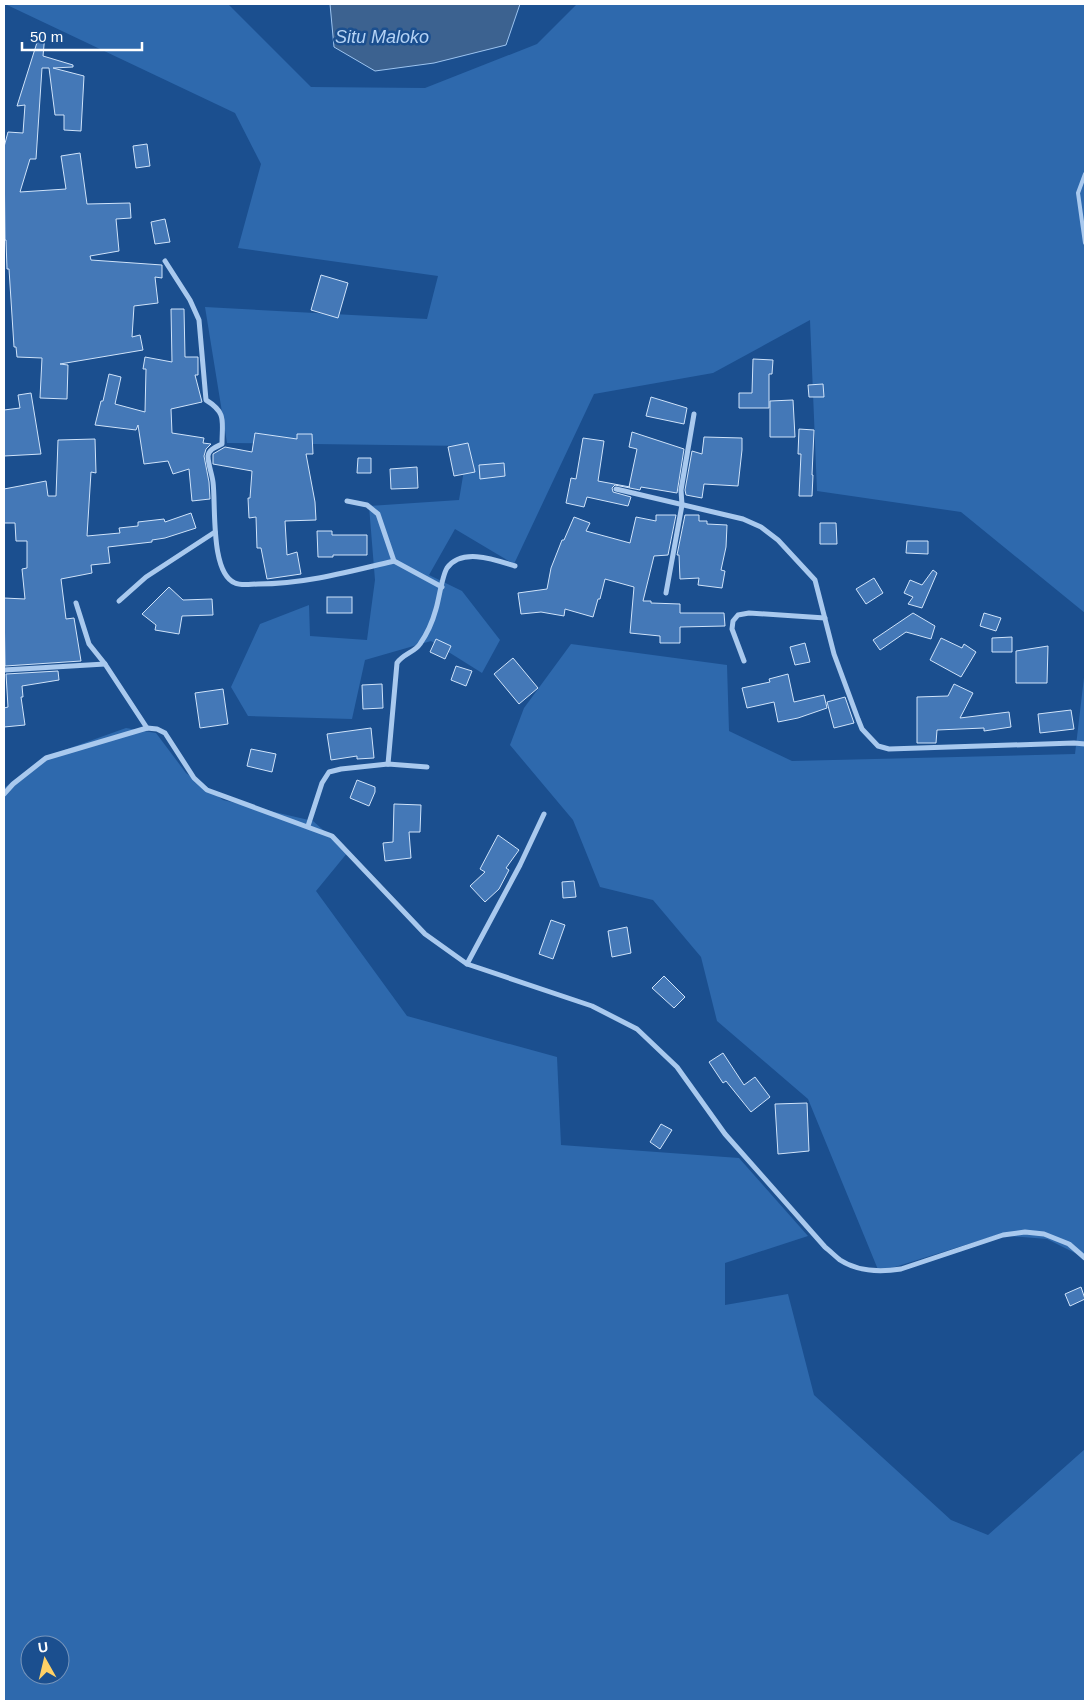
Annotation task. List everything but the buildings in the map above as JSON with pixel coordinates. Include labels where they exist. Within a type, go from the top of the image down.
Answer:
[{"type":"street","points":[[165,261],[190,300],[198,320],[206,400],[216,406],[222,414],[222,444],[211,449],[208,455],[213,483],[215,532],[221,567],[229,580],[237,584],[277,584],[316,580],[394,561],[442,587]]},
{"type":"street","points":[[666,593],[682,505],[681,490],[694,414]]},
{"type":"street","points":[[616,489],[743,519],[762,527],[778,540],[815,580],[834,654],[858,719],[862,729],[878,746],[889,749],[1085,744]]},
{"type":"street","points":[[347,501],[367,505],[378,514],[394,561]]},
{"type":"street","points":[[120,602],[146,577],[215,532]]},
{"type":"street","points":[[388,764],[398,663],[400,658],[420,646],[436,611],[447,569],[458,559],[467,557],[496,560],[515,566]]},
{"type":"street","points":[[76,603],[89,644],[105,664],[147,728]]},
{"type":"street","points":[[744,661],[732,629],[733,621],[738,616],[749,613],[825,618]]},
{"type":"street","points":[[4,670],[105,664]]},
{"type":"street","points":[[4,794],[13,784],[46,758],[147,728],[157,729],[165,733],[194,778],[207,790],[332,836],[425,934],[467,964],[592,1006],[637,1029],[677,1067],[725,1134],[825,1247],[840,1260],[875,1272],[902,1269],[1003,1235],[1025,1232],[1044,1234],[1069,1244],[1085,1258]]},
{"type":"street","points":[[308,826],[322,783],[329,772],[388,764],[427,767]]},
{"type":"street","points":[[467,964],[520,865],[544,814]]},
{"type":"lane","points":[[1085,174],[1078,193],[1085,244]]},
{"type":"shaded area","points":[[5,4],[228,4],[311,87],[425,88],[537,44],[577,4],[1085,4],[1085,613],[961,512],[817,491],[810,320],[713,373],[594,394],[514,564],[455,529],[429,575],[462,591],[500,640],[482,673],[431,641],[365,660],[352,719],[248,716],[231,687],[260,624],[309,605],[310,636],[367,640],[375,580],[369,506],[459,500],[468,446],[227,443],[205,307],[427,319],[438,276],[238,248],[261,164],[235,113]]},
{"type":"shaded area","points":[[571,644],[727,665],[729,731],[792,761],[1075,754],[1085,669],[1085,1258],[1047,1239],[997,1235],[879,1272],[808,1099],[717,1021],[701,957],[653,900],[600,887],[573,820],[510,745],[524,708]]},
{"type":"shaded area","points":[[126,728],[156,733],[186,773],[223,800],[313,821],[348,852],[316,891],[407,1016],[557,1057],[561,1145],[739,1158],[808,1236],[725,1263],[725,1305],[788,1294],[814,1395],[951,1520],[988,1535],[1085,1449],[1085,1701],[4,1701],[4,788],[42,758]]},
{"type":"water","name":"Situ Maloko","points":[[330,4],[520,4],[506,45],[434,63],[375,71],[334,47]]}]
